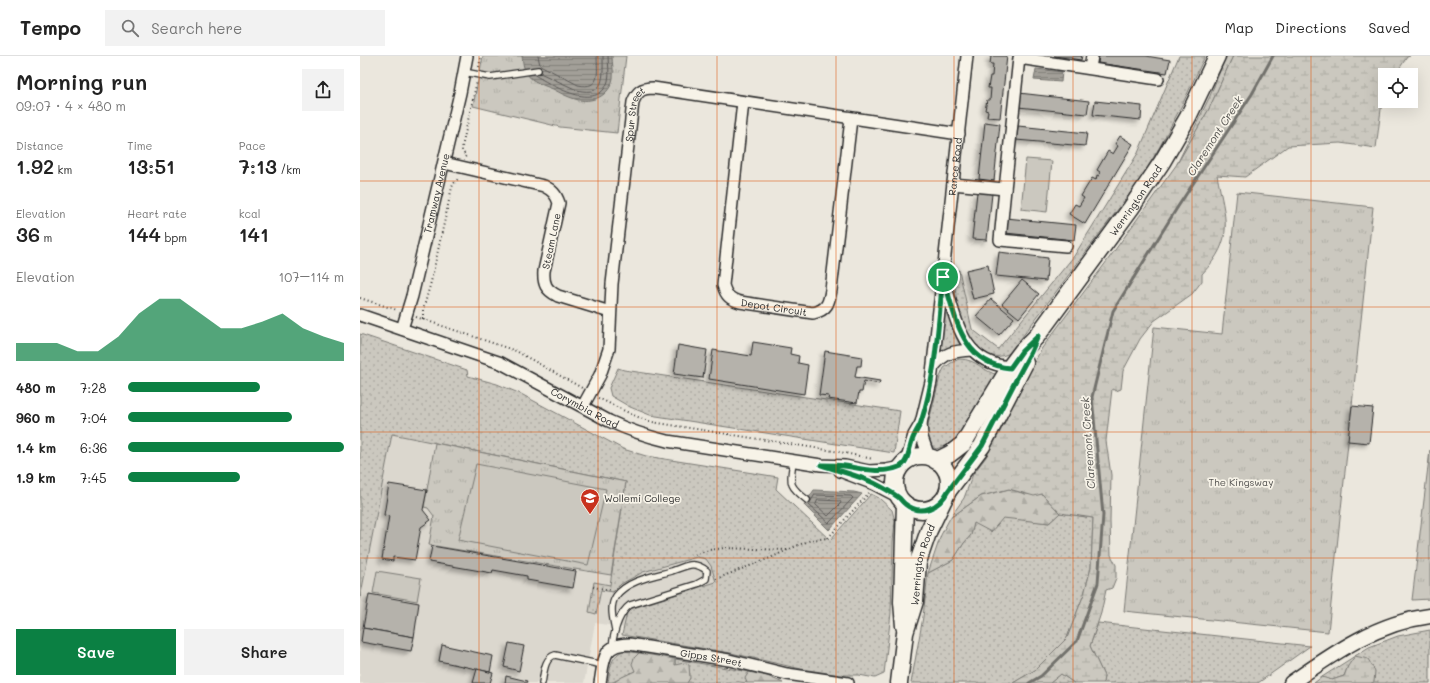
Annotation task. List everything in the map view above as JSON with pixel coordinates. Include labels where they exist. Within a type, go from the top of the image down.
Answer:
[{"type":"main road","name":"Werrington Road","points":[[932,459],[950,454],[962,444],[1022,351],[1038,336],[1131,208],[1162,162],[1188,117],[1217,56]]},
{"type":"main road","name":"Werrington Road","points":[[899,683],[905,633],[915,601],[918,562],[929,530],[946,495],[985,441],[1038,336]]},
{"type":"main road","points":[[920,457],[932,459],[943,466],[947,474],[949,482],[946,495],[938,505],[930,509],[921,510],[912,508],[902,500],[896,489],[895,480],[903,464],[912,458],[920,457]]},
{"type":"main road","name":"Werrington Road","points":[[902,500],[902,602],[905,633]]},
{"type":"street","name":"Tramway Avenue","points":[[402,329],[412,296],[444,163],[467,56]]},
{"type":"street","name":"Rance Road","points":[[903,464],[914,435],[921,424],[928,397],[933,367],[967,56]]},
{"type":"street","points":[[1090,68],[1092,56]]},
{"type":"street","points":[[1066,246],[1000,240],[1019,58],[1158,79]]},
{"type":"street","name":"Spur Street","points":[[583,406],[605,362],[609,349],[610,312],[632,102],[635,95],[644,88],[653,88],[851,119],[959,134]]},
{"type":"street","name":"Depot Circuit","points":[[743,102],[722,286],[725,294],[732,300],[740,302],[813,313],[820,312],[826,307],[831,290],[851,119]]},
{"type":"street","name":"Steam Lane","points":[[444,163],[544,186],[550,189],[556,195],[559,203],[544,271],[543,279],[545,286],[550,292],[558,296],[610,312]]},
{"type":"street","points":[[953,184],[1005,189]]},
{"type":"street","name":"Rance Road","points":[[943,277],[957,324],[963,337],[972,350],[982,359],[992,364],[1010,368]]},
{"type":"street","name":"Corymbia Road","points":[[360,315],[501,363],[627,429],[645,436],[667,441],[793,461],[821,465],[845,466],[869,471],[886,470],[903,464]]},
{"type":"street","points":[[933,367],[940,358],[948,353],[972,350]]},
{"type":"street","name":"Rance Road","points":[[921,424],[922,437],[932,459]]},
{"type":"street","name":"Corymbia Road","points":[[821,465],[862,478],[902,500]]},
{"type":"street","points":[[1291,683],[1335,652],[1367,634],[1403,622],[1430,616]]},
{"type":"street","name":"Gipps Street","points":[[612,646],[629,644],[729,660],[787,674],[848,683]]},
{"type":"street","points":[[600,683],[607,652],[612,646]]},
{"type":"lane","points":[[464,72],[490,77],[538,70]]},
{"type":"lane","points":[[793,461],[791,483],[796,491],[807,500]]},
{"type":"lane","points":[[612,646],[615,630],[624,609],[630,605],[697,584],[706,579],[707,571],[701,566],[690,565],[644,579],[624,589],[616,596],[613,604],[612,613],[615,630]]},
{"type":"lane","points":[[542,683],[547,660],[550,656],[555,655],[603,665]]},
{"type":"path","points":[[465,160],[466,156],[462,151],[462,147],[481,56]]},
{"type":"path","points":[[423,319],[423,310],[452,187],[456,180],[461,178],[462,174]]},
{"type":"path","points":[[360,298],[394,310]]},
{"type":"path","points":[[418,317],[510,349],[580,387]]},
{"type":"path","points":[[600,399],[605,400],[632,415],[652,422],[874,459]]},
{"type":"path","points":[[716,579],[811,540],[828,538],[871,491]]},
{"type":"shaded area","name":"Wollemi College","points":[[405,367],[497,384],[521,394],[623,449],[646,456],[778,477],[776,489],[830,541],[731,645],[595,623],[584,683],[360,683],[360,599]]},
{"type":"green space","points":[[483,56],[626,56],[617,133],[560,127],[473,106]]},
{"type":"green space","points":[[1179,56],[1205,56],[1182,105],[1140,180],[1010,353],[992,356],[986,353],[970,338],[960,317],[956,294],[955,271],[959,270],[972,329],[998,349],[1074,256],[1138,153]]},
{"type":"green space","points":[[1226,56],[1233,56],[1209,109],[1177,164],[1210,96]]},
{"type":"green space","points":[[1233,56],[1410,56],[1407,57],[1400,68],[1378,68],[1378,108],[1381,108],[1376,148],[1340,143],[1288,146],[1245,177],[1217,175],[1225,216],[1224,238],[1220,249],[1213,261],[1202,274],[1202,281],[1192,294],[1154,321],[1140,339],[1123,371],[1121,389],[1116,391],[1112,389],[1106,441],[1111,475],[1111,555],[1116,565],[1116,578],[1112,588],[1106,590],[1101,613],[1090,646],[1104,676],[1103,683],[1074,683],[1061,674],[1050,683],[1013,683],[1035,670],[1067,638],[1084,594],[1091,568],[1093,518],[1060,513],[1042,494],[1034,496],[1009,489],[981,496],[950,518],[964,498],[973,474],[986,457],[999,434],[1023,383],[1042,348],[1177,164],[1209,109]]},
{"type":"green space","points":[[1026,159],[1052,161],[1047,212],[1021,209]]},
{"type":"green space","name":"The Kingsway","points":[[1237,192],[1373,207],[1328,632],[1124,611],[1154,327],[1222,334]]},
{"type":"green space","points":[[946,313],[949,313],[955,333],[962,346],[941,353]]},
{"type":"green space","points":[[360,334],[467,370],[468,376],[497,384],[521,394],[623,449],[646,456],[778,477],[776,489],[830,540],[871,494],[879,498],[892,510],[895,521],[891,613],[884,674],[875,678],[859,675],[841,675],[801,669],[731,653],[622,635],[627,613],[630,609],[716,582],[711,566],[706,559],[697,557],[643,572],[621,584],[613,592],[601,590],[596,614],[589,612],[594,582],[610,585],[626,482],[392,434],[360,599]]},
{"type":"green space","points":[[959,359],[976,363],[988,371],[999,375],[961,434],[948,445],[936,449],[930,442],[928,425],[940,377],[944,368]]},
{"type":"green space","points":[[618,368],[900,411],[894,453],[650,415],[630,407],[611,396],[609,388]]},
{"type":"green space","points":[[435,443],[626,482],[611,575],[429,545],[434,516],[428,508],[424,507]]},
{"type":"green space","points":[[1430,450],[1430,599],[1412,600]]},
{"type":"green space","points":[[476,464],[606,489],[588,565],[458,540]]},
{"type":"green space","points":[[1009,489],[1025,494],[1042,494],[1060,513],[1049,523],[1003,518],[991,532],[974,523],[971,535],[953,560],[928,573],[941,535],[950,518],[981,496]]},
{"type":"green space","points":[[1060,513],[1093,518],[1091,568],[1084,594],[1067,638],[1035,670],[1013,683],[911,683],[923,617],[928,573],[953,560],[971,535],[974,523],[1003,517],[1049,523]]},
{"type":"green space","points":[[377,571],[421,578],[417,601],[373,593]]},
{"type":"green space","points":[[1098,623],[1310,646],[1258,683],[1103,683],[1104,676],[1090,646]]},
{"type":"green space","points":[[1430,630],[1430,683],[1371,683],[1374,681],[1348,666],[1344,676],[1332,680],[1322,677],[1369,647],[1398,636]]},
{"type":"green space","points":[[623,651],[639,653],[634,658],[635,671],[608,683],[613,660],[615,656]]},
{"type":"green space","points":[[639,653],[675,659],[675,665],[684,663],[689,665],[690,678],[687,683],[613,683],[635,671],[632,664],[634,658]]},
{"type":"green space","points":[[1355,656],[1368,659],[1375,671],[1374,682],[1314,683],[1322,677],[1332,680],[1344,676],[1348,666]]},
{"type":"green space","points":[[675,659],[749,672],[746,678],[747,683],[687,683],[690,678],[675,665]]},
{"type":"green space","points":[[749,672],[767,676],[783,683],[747,683],[745,678]]},
{"type":"green space","points":[[1061,674],[1074,683],[1050,683]]},
{"type":"water","points":[[522,56],[612,56],[613,78],[608,90],[599,97],[588,100],[575,99],[542,85],[529,77],[523,65]]},
{"type":"water","points":[[1036,69],[1062,72],[1061,82],[1034,80]]},
{"type":"water","points":[[814,490],[854,492],[862,494],[829,530],[804,505]]},
{"type":"building","points":[[991,56],[1007,56],[1000,118],[987,117],[988,111],[985,110],[987,100],[990,100],[991,88],[988,88],[990,76],[992,76],[993,64],[990,64]]},
{"type":"building","points":[[1054,56],[1082,56],[1081,60]]},
{"type":"building","points":[[1099,56],[1146,56],[1170,60],[1167,73],[1098,63]]},
{"type":"building","points":[[1019,93],[1089,101],[1087,114],[1018,107]]},
{"type":"building","points":[[1095,101],[1142,106],[1141,120],[1093,115]]},
{"type":"building","points":[[985,122],[1000,124],[994,181],[979,179]]},
{"type":"building","points":[[1018,126],[1087,133],[1085,146],[1016,140]]},
{"type":"building","points":[[1120,136],[1133,144],[1085,224],[1069,214],[1075,204],[1079,206],[1084,198],[1081,196],[1092,178],[1096,180],[1097,175],[1099,176],[1100,172],[1097,170],[1108,151],[1113,154],[1118,146],[1115,144]]},
{"type":"building","points":[[977,192],[992,194],[987,240],[972,239]]},
{"type":"building","points":[[1006,218],[1076,225],[1074,240],[1005,233]]},
{"type":"building","points":[[999,252],[1048,258],[1046,281],[996,276]]},
{"type":"building","points":[[988,265],[994,294],[973,299],[966,270]]},
{"type":"building","points":[[1022,280],[1039,294],[1019,318],[1002,304]]},
{"type":"building","points":[[991,299],[1014,318],[999,335],[976,316]]},
{"type":"building","points":[[753,342],[791,348],[790,354],[799,356],[798,363],[808,365],[804,394],[709,379],[713,350],[751,356]]},
{"type":"building","points":[[678,345],[707,350],[703,378],[674,374]]},
{"type":"building","points":[[825,351],[862,357],[861,366],[857,366],[855,377],[880,381],[879,384],[864,381],[862,392],[859,392],[857,403],[828,399],[829,396],[819,395]]},
{"type":"building","points":[[1352,406],[1373,408],[1369,443],[1348,441]]},
{"type":"building","points":[[389,484],[427,490],[423,510],[431,520],[421,527],[415,560],[393,557],[393,561],[382,559],[389,516],[384,515]]},
{"type":"building","points":[[432,546],[576,571],[573,588],[527,580],[527,576],[493,570],[492,573],[429,562]]},
{"type":"building","points":[[369,594],[419,603],[414,637],[363,628]]},
{"type":"building","points":[[363,628],[414,637],[411,651],[361,642]]},
{"type":"building","points":[[509,643],[524,646],[519,671],[504,667]]},
{"type":"building","points":[[442,645],[493,656],[490,672],[439,661]]},
{"type":"building","points":[[477,669],[493,673],[490,683],[473,683]]},
{"type":"building","points":[[506,676],[527,681],[526,683],[505,683]]},
{"type":"waterway","name":"Claremont Creek","points":[[1029,683],[1041,676],[1077,641],[1098,583],[1103,515],[1092,397],[1113,311],[1177,208],[1252,94],[1273,56]]},
{"type":"place","name":"Wollemi College","points":[[590,515]]},
{"type":"route","points":[[943,277],[957,324],[963,337],[972,350],[982,359],[1001,367],[1010,368],[1022,351],[1038,336],[982,446],[948,491],[944,499],[938,505],[930,509],[921,510],[912,508],[905,504],[899,497],[862,478],[821,465],[845,466],[869,471],[878,471],[901,467],[906,462],[914,435],[921,424],[931,382],[943,277]]}]
